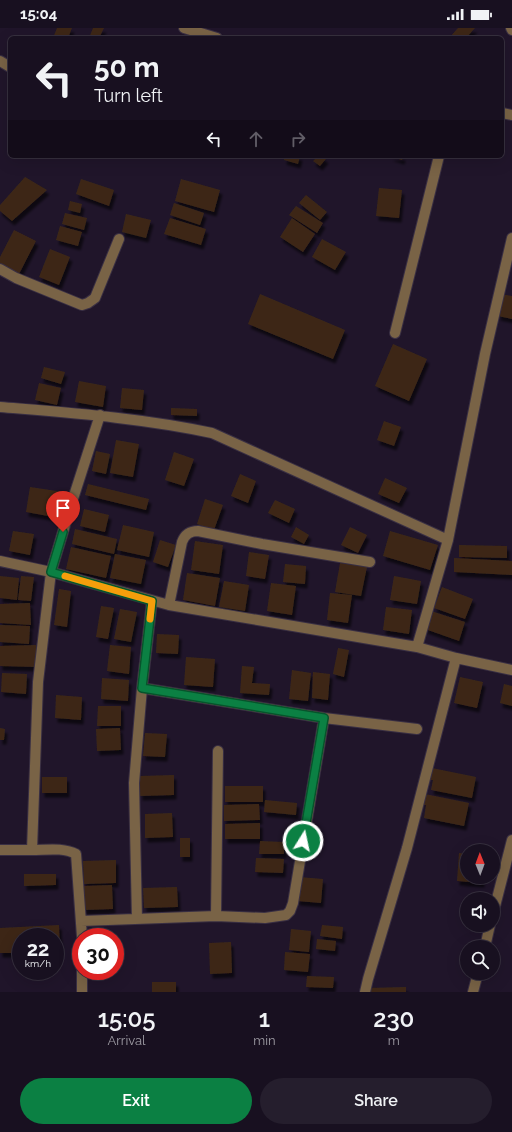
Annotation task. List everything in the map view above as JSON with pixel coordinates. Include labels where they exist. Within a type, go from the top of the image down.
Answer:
[{"type":"street","points":[[184,28],[210,36]]},
{"type":"street","points":[[395,333],[439,158]]},
{"type":"street","points":[[417,648],[448,540],[485,354],[512,238]]},
{"type":"street","points":[[0,269],[16,278],[82,305],[95,298],[118,239]]},
{"type":"street","points":[[0,407],[100,415],[182,426],[212,433],[448,540]]},
{"type":"street","points":[[32,850],[38,682],[51,572],[100,415]]},
{"type":"street","points":[[169,605],[182,542],[185,535],[191,531],[198,530],[262,544],[370,562]]},
{"type":"street","points":[[0,561],[51,572],[169,605],[417,648],[512,670]]},
{"type":"street","points":[[138,919],[134,784],[142,688],[152,601]]},
{"type":"street","points":[[365,992],[407,848],[456,658]]},
{"type":"street","points":[[142,688],[324,718],[417,729]]},
{"type":"street","points":[[82,921],[216,916],[265,918],[286,915],[293,903],[324,718]]},
{"type":"street","points":[[216,916],[218,751]]},
{"type":"street","points":[[499,892],[512,840]]},
{"type":"street","points":[[0,850],[63,850],[71,851],[76,854],[82,928]]},
{"type":"street","points":[[82,980],[82,992]]},
{"type":"street","points":[[473,992],[476,980]]},
{"type":"building","points":[[57,28],[72,28],[69,36],[54,36]]},
{"type":"building","points":[[93,28],[104,28],[100,36],[90,36]]},
{"type":"building","points":[[458,28],[475,28],[468,36],[451,36]]},
{"type":"building","points":[[284,158],[300,158],[298,164],[284,160]]},
{"type":"building","points":[[316,158],[326,159],[320,166],[313,161]]},
{"type":"building","points":[[25,177],[47,190],[12,221],[0,211],[0,205]]},
{"type":"building","points":[[81,179],[114,190],[109,206],[76,194]]},
{"type":"building","points":[[181,179],[220,190],[214,212],[175,201]]},
{"type":"building","points":[[379,188],[402,190],[399,218],[376,216]]},
{"type":"building","points":[[306,195],[327,212],[320,220],[299,203]]},
{"type":"building","points":[[70,201],[82,204],[80,213],[68,210]]},
{"type":"building","points":[[174,203],[204,213],[200,225],[170,215]]},
{"type":"building","points":[[296,206],[323,223],[317,233],[289,215]]},
{"type":"building","points":[[65,213],[87,218],[84,230],[62,224]]},
{"type":"building","points":[[126,214],[151,220],[146,238],[122,232]]},
{"type":"building","points":[[170,218],[206,229],[201,245],[164,234]]},
{"type":"building","points":[[292,218],[315,234],[303,252],[280,237]]},
{"type":"building","points":[[60,226],[82,232],[78,246],[56,240]]},
{"type":"building","points":[[14,230],[36,241],[19,274],[0,264],[0,257]]},
{"type":"building","points":[[322,239],[346,252],[335,270],[312,257]]},
{"type":"building","points":[[50,249],[70,257],[59,285],[39,277]]},
{"type":"building","points":[[260,294],[345,330],[333,359],[248,324]]},
{"type":"building","points":[[501,294],[512,296],[512,319],[498,316]]},
{"type":"building","points":[[393,344],[427,359],[409,401],[375,386]]},
{"type":"building","points":[[44,367],[65,372],[61,384],[41,378]]},
{"type":"building","points":[[79,381],[106,386],[103,407],[75,402]]},
{"type":"building","points":[[39,383],[61,388],[57,405],[35,400]]},
{"type":"building","points":[[122,388],[144,390],[142,410],[120,408]]},
{"type":"building","points":[[171,408],[197,409],[197,416],[171,415]]},
{"type":"building","points":[[384,421],[401,427],[394,446],[377,440]]},
{"type":"building","points":[[116,440],[139,444],[133,477],[110,473]]},
{"type":"building","points":[[96,451],[110,454],[106,474],[92,471]]},
{"type":"building","points":[[174,452],[194,459],[184,486],[165,480]]},
{"type":"building","points":[[240,474],[256,481],[248,503],[231,496]]},
{"type":"building","points":[[385,478],[407,488],[399,503],[378,494]]},
{"type":"building","points":[[88,484],[149,499],[146,510],[85,495]]},
{"type":"building","points":[[30,487],[63,492],[59,518],[26,512]]},
{"type":"building","points":[[205,499],[223,505],[214,530],[197,524]]},
{"type":"building","points":[[275,500],[295,509],[289,523],[268,513]]},
{"type":"building","points":[[84,509],[109,515],[105,532],[80,526]]},
{"type":"building","points":[[123,525],[154,532],[149,557],[117,550]]},
{"type":"building","points":[[296,527],[309,535],[304,544],[291,537]]},
{"type":"building","points":[[350,527],[367,535],[358,553],[341,545]]},
{"type":"building","points":[[75,529],[117,539],[114,554],[72,544]]},
{"type":"building","points":[[13,531],[34,534],[30,555],[9,551]]},
{"type":"building","points":[[390,531],[438,545],[430,570],[383,556]]},
{"type":"building","points":[[160,540],[176,545],[168,567],[153,562]]},
{"type":"building","points":[[195,541],[223,545],[219,574],[191,570]]},
{"type":"building","points":[[459,545],[507,546],[507,558],[459,557]]},
{"type":"building","points":[[71,547],[111,556],[106,578],[66,569]]},
{"type":"building","points":[[249,552],[269,555],[265,579],[246,576]]},
{"type":"building","points":[[115,554],[146,560],[141,584],[110,578]]},
{"type":"building","points":[[454,558],[512,561],[512,575],[454,572]]},
{"type":"building","points":[[340,563],[367,567],[361,596],[335,592]]},
{"type":"building","points":[[285,564],[306,566],[305,584],[283,582]]},
{"type":"building","points":[[187,573],[220,578],[215,606],[183,600]]},
{"type":"building","points":[[0,576],[19,578],[17,600],[0,598]]},
{"type":"building","points":[[21,576],[34,577],[31,601],[18,600]]},
{"type":"building","points":[[394,576],[421,581],[417,604],[390,600]]},
{"type":"building","points":[[224,581],[249,585],[245,611],[219,607]]},
{"type":"building","points":[[271,583],[296,586],[292,615],[267,611]]},
{"type":"building","points":[[442,587],[473,599],[465,619],[434,608]]},
{"type":"building","points":[[59,589],[71,591],[67,627],[54,625]]},
{"type":"building","points":[[330,593],[352,595],[348,623],[327,620]]},
{"type":"building","points":[[30,603],[31,625],[0,623],[0,604]]},
{"type":"building","points":[[101,606],[114,608],[108,639],[96,637]]},
{"type":"building","points":[[386,607],[412,610],[409,634],[383,630]]},
{"type":"building","points":[[120,609],[137,612],[131,642],[114,639]]},
{"type":"building","points":[[431,611],[465,622],[459,641],[425,629]]},
{"type":"building","points":[[0,625],[30,626],[29,644],[0,642]]},
{"type":"building","points":[[157,634],[179,635],[178,654],[156,653]]},
{"type":"building","points":[[36,645],[37,667],[0,666],[0,646]]},
{"type":"building","points":[[110,645],[131,647],[129,674],[107,671]]},
{"type":"building","points":[[338,648],[349,650],[344,677],[333,674]]},
{"type":"building","points":[[186,657],[215,659],[213,687],[184,685]]},
{"type":"building","points":[[242,666],[254,667],[252,683],[270,684],[269,695],[240,693]]},
{"type":"building","points":[[292,670],[311,673],[308,701],[289,699]]},
{"type":"building","points":[[313,672],[330,674],[328,700],[312,698]]},
{"type":"building","points":[[2,673],[27,674],[26,694],[1,692]]},
{"type":"building","points":[[460,677],[483,682],[477,708],[454,703]]},
{"type":"building","points":[[102,678],[129,680],[128,701],[101,699]]},
{"type":"building","points":[[504,684],[512,686],[512,706],[500,703]]},
{"type":"building","points":[[56,695],[82,697],[81,720],[55,718]]},
{"type":"building","points":[[98,706],[121,706],[121,726],[97,726]]},
{"type":"building","points":[[0,728],[5,729],[4,740],[0,740]]},
{"type":"building","points":[[120,728],[121,750],[97,751],[96,729]]},
{"type":"building","points":[[145,733],[167,734],[165,757],[143,756]]},
{"type":"building","points":[[432,768],[476,777],[472,798],[431,790],[433,780],[430,780]]},
{"type":"building","points":[[174,775],[174,795],[140,796],[140,776]]},
{"type":"building","points":[[42,777],[67,777],[67,793],[42,793]]},
{"type":"building","points":[[225,786],[263,786],[263,802],[225,802]]},
{"type":"building","points":[[425,794],[469,803],[464,826],[424,818],[426,805],[423,805]]},
{"type":"building","points":[[265,800],[297,803],[296,815],[264,812]]},
{"type":"building","points":[[259,804],[260,820],[224,821],[224,805]]},
{"type":"building","points":[[172,813],[173,837],[145,838],[145,814]]},
{"type":"building","points":[[260,823],[260,839],[225,839],[225,824]]},
{"type":"building","points":[[180,838],[190,838],[190,857],[180,857]]},
{"type":"building","points":[[260,841],[284,842],[284,854],[259,854]]},
{"type":"building","points":[[459,853],[460,881],[457,881]]},
{"type":"building","points":[[256,858],[284,859],[283,873],[255,872]]},
{"type":"building","points":[[116,860],[116,883],[84,884],[83,861]]},
{"type":"building","points":[[24,874],[56,874],[56,885],[24,886]]},
{"type":"building","points":[[299,877],[323,879],[321,903],[297,901]]},
{"type":"building","points":[[112,885],[113,909],[84,910],[83,886]]},
{"type":"building","points":[[177,887],[178,907],[144,908],[143,888]]},
{"type":"building","points":[[59,925],[59,928],[12,928],[12,953],[0,953],[0,928]]},
{"type":"building","points":[[322,925],[343,927],[342,939],[320,936]]},
{"type":"building","points":[[291,929],[311,931],[309,952],[289,950]]},
{"type":"building","points":[[317,939],[336,941],[335,951],[316,949]]},
{"type":"building","points":[[231,942],[232,973],[210,974],[209,943]]},
{"type":"building","points":[[285,952],[310,954],[308,972],[284,970]]},
{"type":"building","points":[[307,976],[334,977],[333,988],[306,987]]},
{"type":"building","points":[[152,982],[176,982],[176,992],[152,992]]},
{"type":"building","points":[[406,987],[406,992],[368,992],[368,988]]},
{"type":"slow traffic","points":[[65,576],[152,601],[150,619]]},
{"type":"route","points":[[63,532],[51,572],[152,601],[142,688],[324,718],[303,841]]}]
